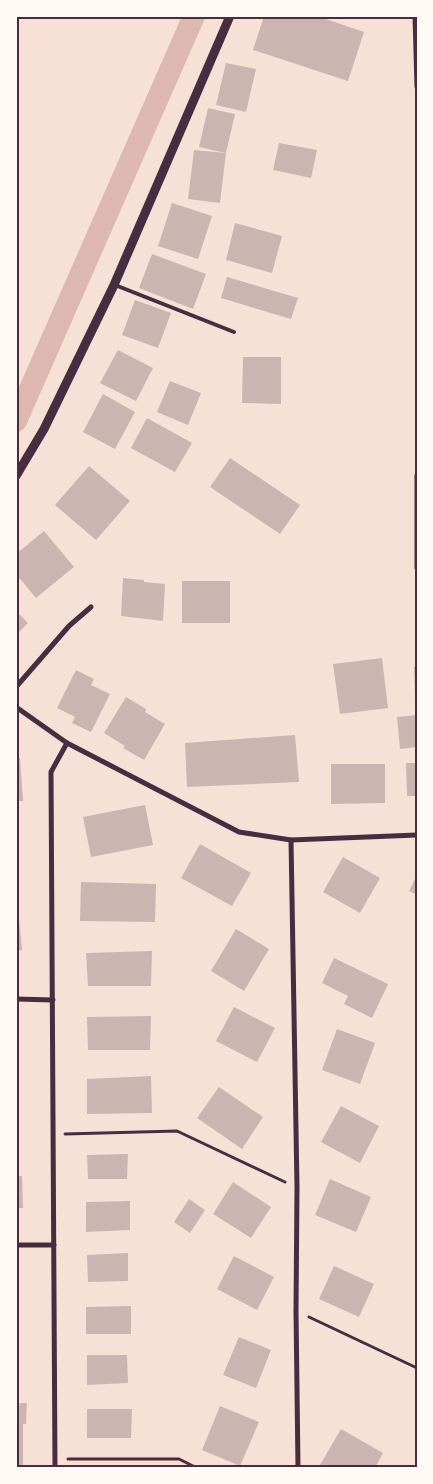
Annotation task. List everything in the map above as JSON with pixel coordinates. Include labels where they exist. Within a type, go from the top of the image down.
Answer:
[{"type":"street","points":[[16,476],[44,429],[114,285],[230,16]]},
{"type":"street","points":[[415,16],[417,87]]},
{"type":"street","points":[[416,568],[417,475]]},
{"type":"street","points":[[16,687],[69,626],[90,607]]},
{"type":"street","points":[[16,707],[67,743],[239,832],[291,840],[417,835]]},
{"type":"street","points":[[55,1468],[51,772],[67,743]]},
{"type":"street","points":[[291,840],[297,1187],[298,1468]]},
{"type":"street","points":[[16,1000],[53,1000]]},
{"type":"street","points":[[16,1245],[54,1245]]},
{"type":"lane","points":[[114,285],[234,332]]},
{"type":"path","points":[[54,1134],[177,1131],[297,1187]]},
{"type":"path","points":[[296,1311],[417,1368]]},
{"type":"path","points":[[55,1459],[179,1458],[197,1468]]},
{"type":"building","points":[[264,16],[317,16],[364,32],[348,81],[253,50]]},
{"type":"building","points":[[226,63],[256,69],[246,112],[216,105]]},
{"type":"building","points":[[208,108],[235,114],[226,153],[199,147]]},
{"type":"building","points":[[279,143],[317,150],[311,178],[273,170]]},
{"type":"building","points":[[194,150],[226,153],[220,203],[188,199]]},
{"type":"building","points":[[172,203],[212,216],[198,259],[158,246]]},
{"type":"building","points":[[235,223],[282,236],[272,273],[226,260]]},
{"type":"building","points":[[152,254],[206,274],[193,309],[139,288]]},
{"type":"building","points":[[227,277],[298,298],[291,319],[221,298]]},
{"type":"building","points":[[135,300],[171,313],[158,348],[122,335]]},
{"type":"building","points":[[118,350],[153,368],[136,401],[100,383]]},
{"type":"building","points":[[243,357],[281,357],[281,404],[242,403]]},
{"type":"building","points":[[170,381],[201,393],[188,425],[157,412]]},
{"type":"building","points":[[103,394],[135,412],[115,449],[83,432]]},
{"type":"building","points":[[147,418],[192,443],[175,472],[131,448]]},
{"type":"building","points":[[230,458],[300,505],[280,534],[210,487]]},
{"type":"building","points":[[89,466],[130,501],[96,540],[55,505]]},
{"type":"building","points":[[44,531],[74,567],[36,598],[16,574],[16,554]]},
{"type":"building","points":[[123,578],[165,584],[163,621],[121,616]]},
{"type":"building","points":[[182,581],[230,581],[230,623],[182,623]]},
{"type":"building","points":[[16,611],[28,623],[16,635]]},
{"type":"building","points":[[382,658],[388,708],[340,714],[333,664]]},
{"type":"building","points":[[417,666],[417,698],[415,698],[414,667]]},
{"type":"building","points":[[76,670],[94,679],[91,685],[110,694],[91,732],[72,723],[75,717],[57,708]]},
{"type":"building","points":[[126,697],[146,709],[145,712],[165,724],[144,760],[123,748],[125,746],[104,733]]},
{"type":"building","points":[[417,715],[417,747],[400,749],[397,717]]},
{"type":"building","points":[[295,735],[299,782],[187,787],[185,743]]},
{"type":"building","points":[[16,758],[20,758],[23,801],[16,801]]},
{"type":"building","points":[[406,763],[417,763],[417,796],[407,796]]},
{"type":"building","points":[[331,764],[385,764],[385,803],[331,804]]},
{"type":"building","points":[[145,805],[153,845],[91,857],[83,817]]},
{"type":"building","points":[[200,844],[251,873],[232,906],[181,878]]},
{"type":"building","points":[[343,857],[380,878],[360,913],[323,892]]},
{"type":"building","points":[[417,875],[417,895],[409,891]]},
{"type":"building","points":[[81,882],[156,884],[155,922],[80,921]]},
{"type":"building","points":[[16,920],[19,920],[22,950],[16,951]]},
{"type":"building","points":[[236,929],[269,949],[244,991],[211,971]]},
{"type":"building","points":[[152,951],[151,986],[88,986],[86,953]]},
{"type":"building","points":[[334,958],[388,984],[372,1018],[344,1004],[348,996],[322,983]]},
{"type":"building","points":[[234,1007],[275,1028],[257,1062],[216,1041]]},
{"type":"building","points":[[151,1016],[150,1050],[88,1050],[87,1017]]},
{"type":"building","points":[[337,1029],[375,1043],[360,1084],[322,1070]]},
{"type":"building","points":[[151,1076],[152,1113],[87,1114],[87,1079]]},
{"type":"building","points":[[219,1087],[263,1117],[242,1149],[197,1118]]},
{"type":"building","points":[[341,1106],[379,1126],[360,1163],[321,1142]]},
{"type":"building","points":[[128,1154],[127,1179],[88,1179],[87,1155]]},
{"type":"building","points":[[16,1176],[22,1176],[23,1208],[16,1208]]},
{"type":"building","points":[[330,1179],[371,1197],[356,1232],[315,1215]]},
{"type":"building","points":[[233,1182],[271,1207],[251,1238],[213,1214]]},
{"type":"building","points":[[189,1199],[205,1210],[190,1233],[174,1222]]},
{"type":"building","points":[[130,1201],[130,1230],[86,1232],[86,1202]]},
{"type":"building","points":[[128,1253],[128,1281],[88,1282],[87,1255]]},
{"type":"building","points":[[234,1256],[274,1277],[257,1310],[217,1289]]},
{"type":"building","points":[[334,1266],[374,1284],[359,1317],[319,1299]]},
{"type":"building","points":[[131,1306],[131,1334],[86,1334],[86,1307]]},
{"type":"building","points":[[239,1337],[271,1350],[256,1388],[223,1375]]},
{"type":"building","points":[[87,1355],[127,1355],[128,1383],[87,1385]]},
{"type":"building","points":[[20,1403],[27,1403],[26,1424],[23,1424],[23,1468],[16,1468],[16,1407],[19,1407]]},
{"type":"building","points":[[220,1406],[259,1422],[240,1466],[202,1450]]},
{"type":"building","points":[[87,1409],[132,1409],[131,1438],[87,1438]]},
{"type":"building","points":[[341,1429],[383,1453],[375,1468],[325,1468],[320,1465]]},
{"type":"waterway","points":[[16,421],[194,16]]}]
